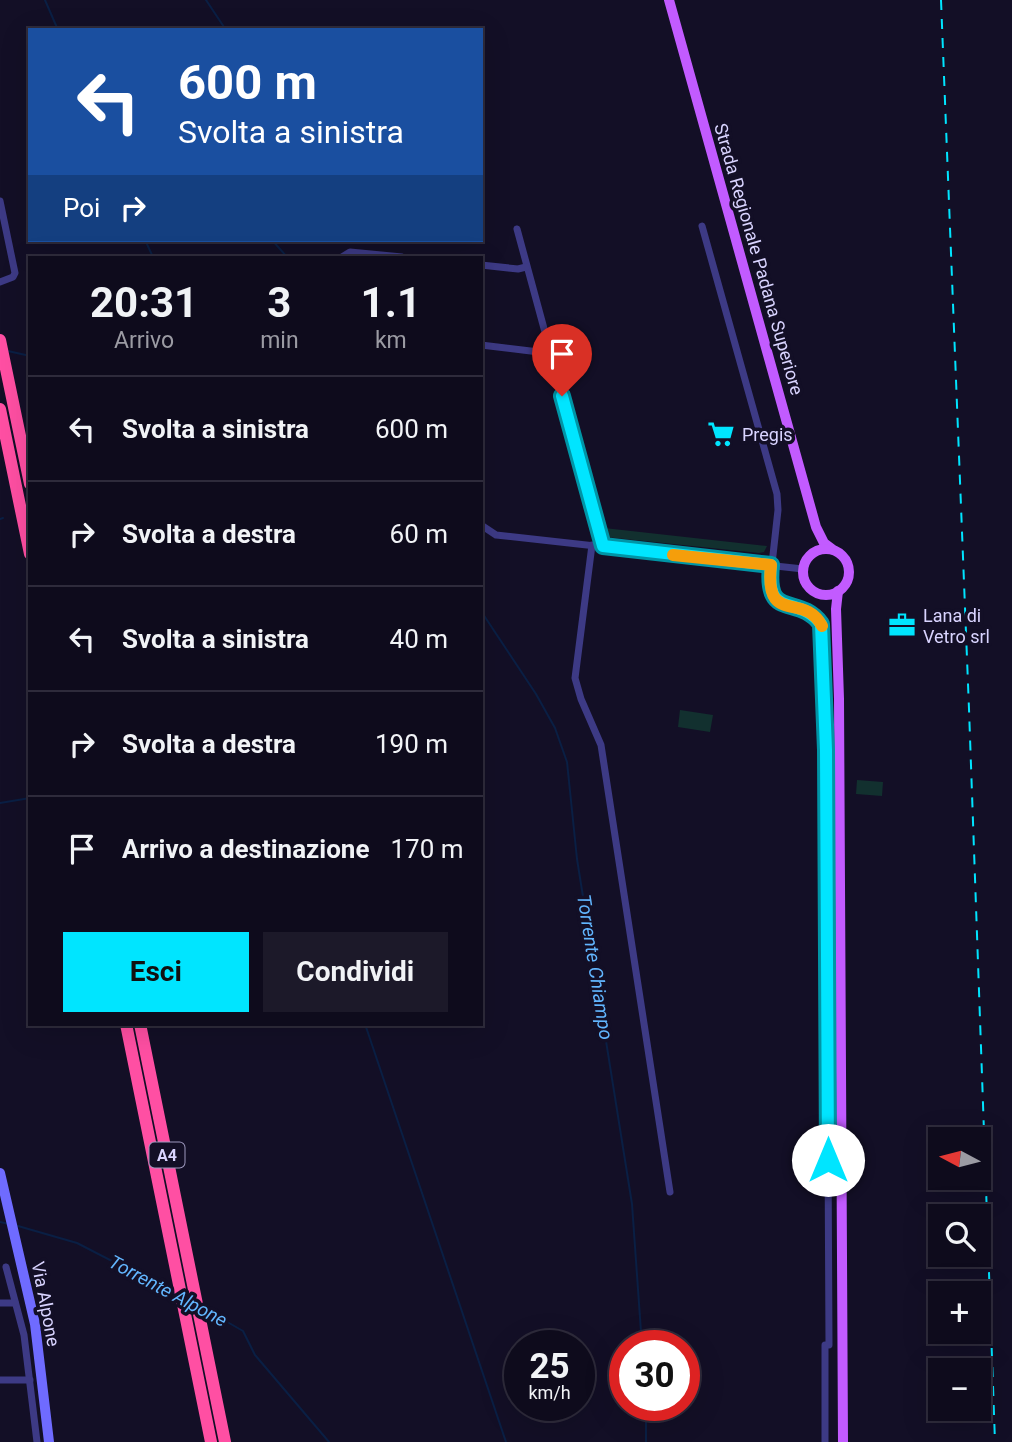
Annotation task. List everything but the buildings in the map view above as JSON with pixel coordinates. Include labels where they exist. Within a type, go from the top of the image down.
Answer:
[{"type":"highway","points":[[0,340],[28,475]]},
{"type":"highway","points":[[0,409],[28,544]]},
{"type":"highway","name":"A4","points":[[126,1026],[211,1442]]},
{"type":"highway","name":"A4","points":[[140,1026],[225,1442]]},
{"type":"main road","name":"Strada Regionale Padana Superiore","points":[[669,0],[816,527],[824,543],[832,549]]},
{"type":"main road","name":"Strada Regionale Padana Superiore","points":[[811,555],[816,544],[816,527]]},
{"type":"main road","points":[[838,591],[817,593],[806,583],[803,569],[811,555],[820,549],[832,549],[844,558],[849,572],[848,579],[838,591],[836,604],[844,1442]]},
{"type":"main road","points":[[824,594],[833,607],[837,628]]},
{"type":"main road","name":"Via Alpone","points":[[0,1173],[35,1324],[49,1442]]},
{"type":"street","points":[[0,201],[15,273],[13,277],[0,282]]},
{"type":"street","points":[[702,226],[777,494],[778,510],[769,591],[776,601],[815,615],[824,635],[829,1345]]},
{"type":"street","points":[[517,229],[603,546]]},
{"type":"street","points":[[344,256],[350,252],[392,256]]},
{"type":"street","points":[[483,265],[517,269],[526,267]]},
{"type":"street","points":[[483,345],[539,352],[549,350]]},
{"type":"street","points":[[483,526],[496,535],[803,569]]},
{"type":"street","points":[[592,545],[575,678],[601,745],[670,1192]]},
{"type":"street","points":[[6,1267],[24,1335],[37,1442]]},
{"type":"street","points":[[0,1303],[15,1303]]},
{"type":"street","points":[[825,1442],[825,1345],[843,1345]]},
{"type":"street","points":[[0,1380],[30,1380]]},
{"type":"green space","points":[[604,528],[767,546],[764,552],[759,553],[606,537]]},
{"type":"green space","points":[[680,710],[713,715],[710,732],[678,727]]},
{"type":"green space","points":[[857,780],[883,782],[882,796],[856,794]]},
{"type":"waterway","points":[[45,0],[57,28]]},
{"type":"waterway","name":"Torrente Chiampo","points":[[206,0],[225,28]]},
{"type":"waterway","points":[[146,242],[153,256]]},
{"type":"waterway","name":"Torrente Chiampo","points":[[274,242],[286,256]]},
{"type":"waterway","points":[[8,351],[28,356]]},
{"type":"waterway","name":"Torrente Chiampo","points":[[483,614],[536,694],[555,728],[567,762],[577,859],[632,1204],[641,1330]]},
{"type":"waterway","points":[[0,803],[28,798]]},
{"type":"waterway","points":[[366,1026],[506,1442]]},
{"type":"waterway","name":"Torrente Alpone","points":[[0,1222],[9,1224]]},
{"type":"waterway","name":"Torrente Alpone","points":[[18,1226],[77,1243],[176,1294]]},
{"type":"waterway","name":"Torrente Alpone","points":[[203,1308],[243,1331],[255,1355],[329,1442]]},
{"type":"waterway","name":"Torrente Chiampo","points":[[646,1421],[646,1442]]},
{"type":"railway","points":[[941,0],[995,1442]]},
{"type":"slow traffic","points":[[673,555],[771,565],[769,591],[776,601],[815,615],[822,626]]},
{"type":"place","name":"Pregis","points":[[721,434]]},
{"type":"place","name":"Lana di Vetro srl","points":[[902,625]]},
{"type":"route","points":[[562,396],[603,546],[771,565],[769,591],[776,601],[815,615],[821,624],[824,635],[826,750],[828,1160]]}]
